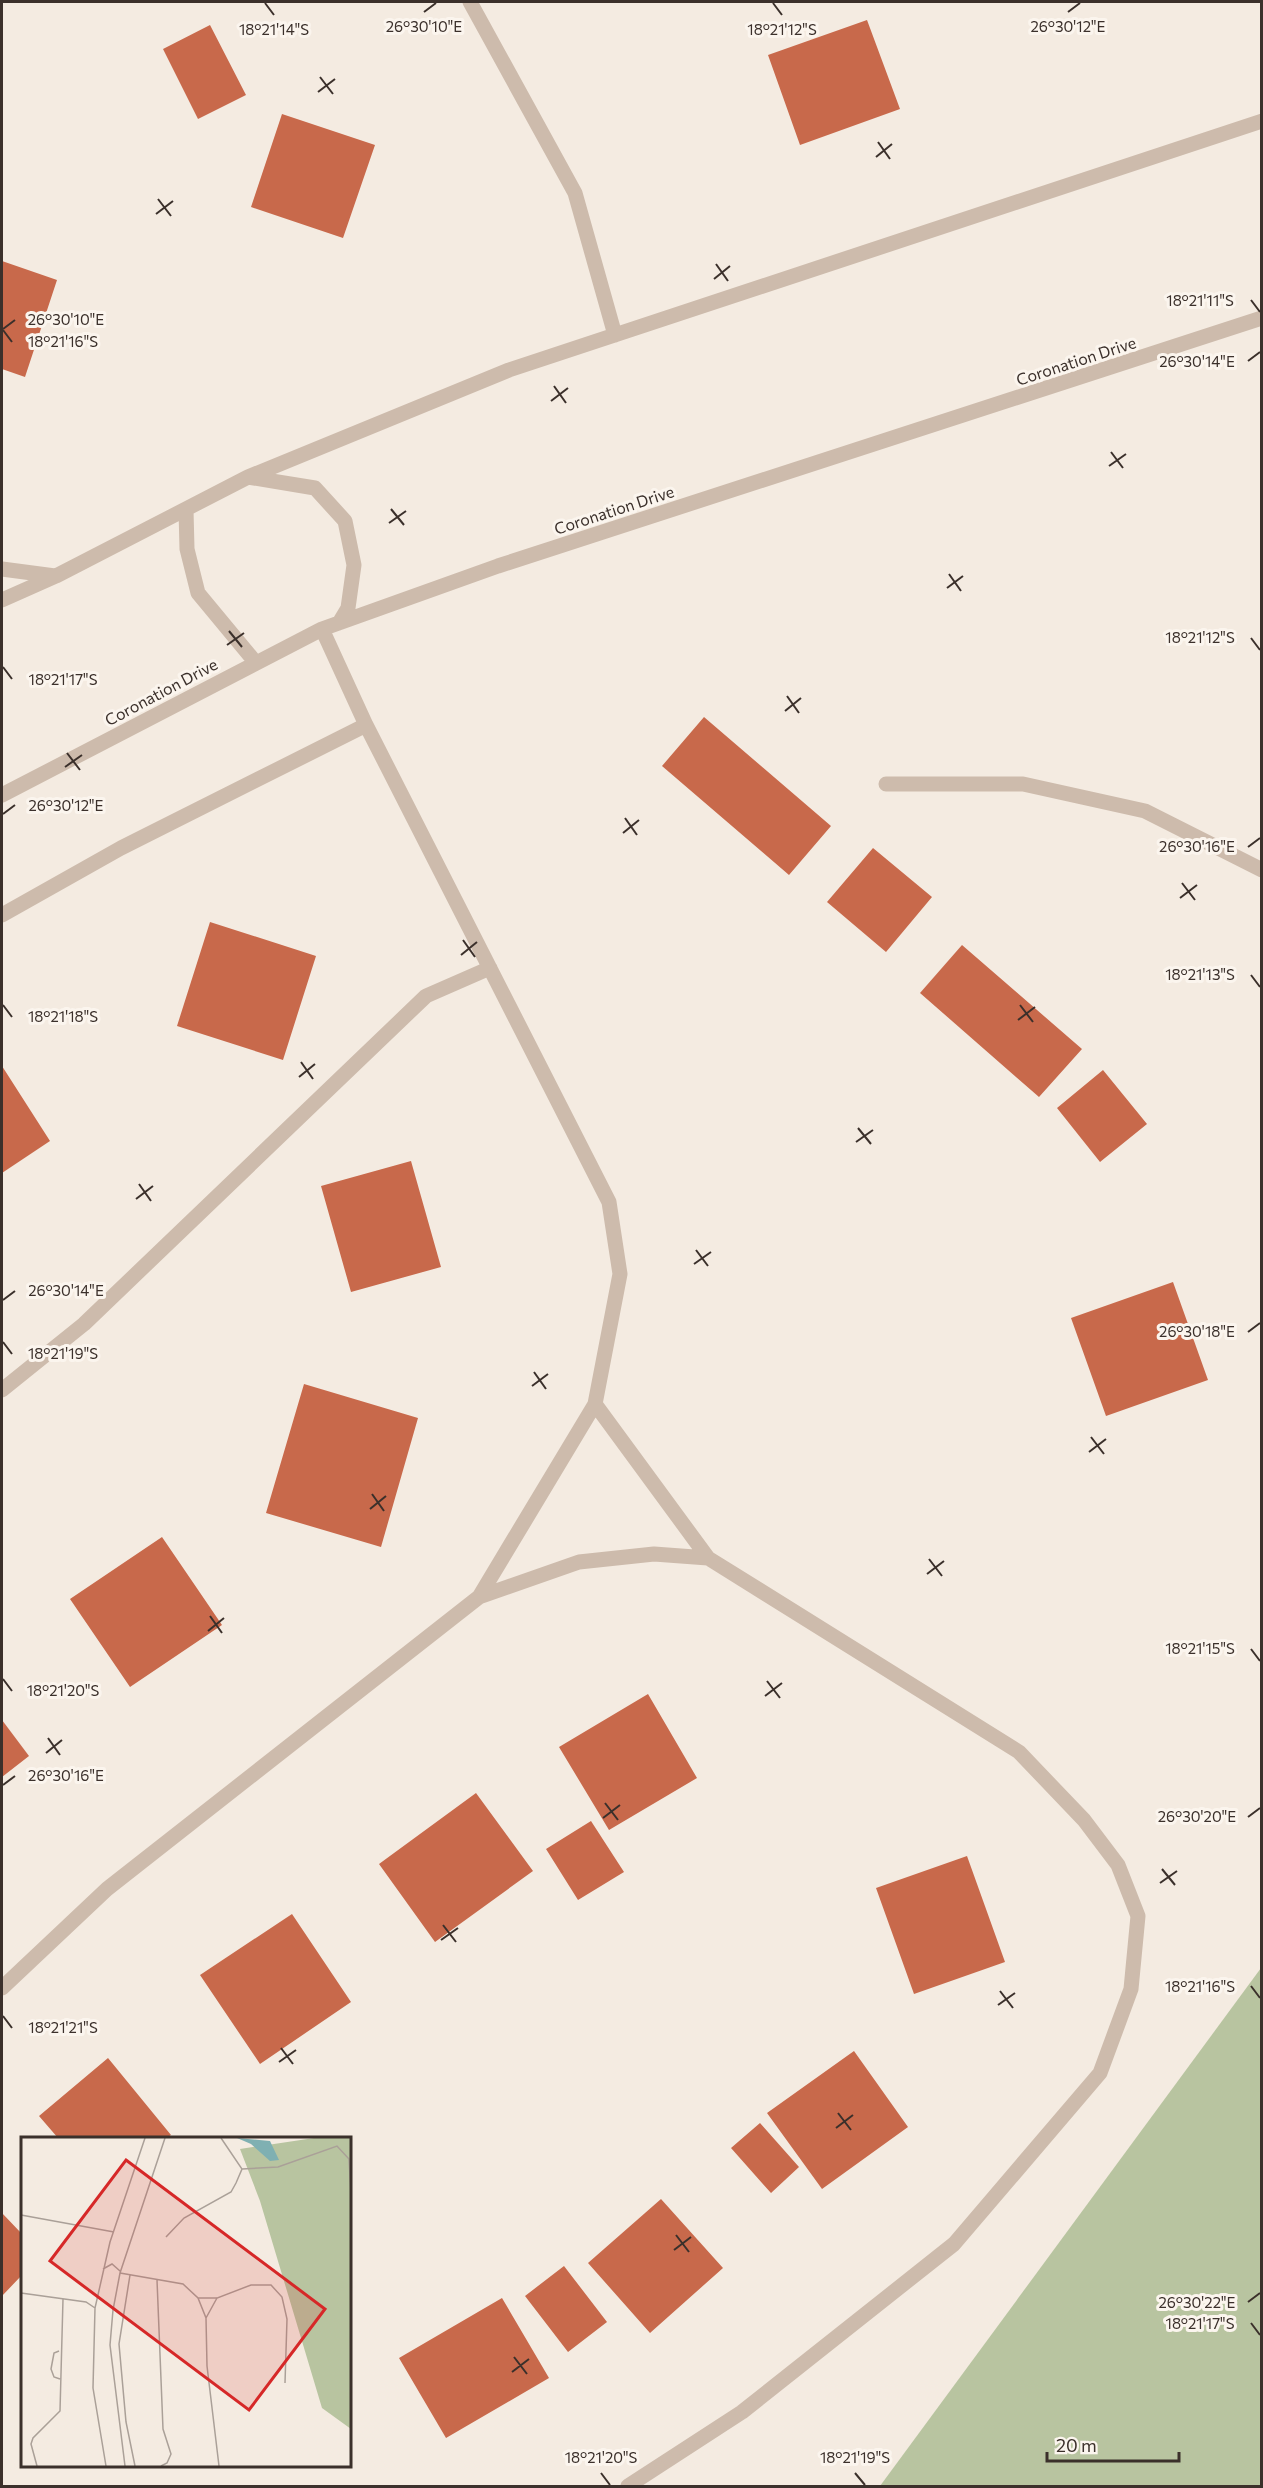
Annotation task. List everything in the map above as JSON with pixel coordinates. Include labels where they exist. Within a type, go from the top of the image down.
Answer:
[{"type":"street","points":[[470,2],[575,193],[615,335]]},
{"type":"street","points":[[2,600],[56,576],[248,477],[509,370],[1262,121]]},
{"type":"street","name":"Coronation Drive","points":[[2,795],[322,629],[498,566],[1262,318]]},
{"type":"street","points":[[248,477],[315,488],[345,521],[354,565],[348,608],[339,623]]},
{"type":"street","points":[[186,510],[187,549],[198,593],[256,663]]},
{"type":"street","points":[[2,569],[56,576]]},
{"type":"street","points":[[322,629],[366,725],[609,1202],[620,1274],[595,1404],[479,1597]]},
{"type":"street","points":[[2,915],[121,848],[366,725]]},
{"type":"street","points":[[886,784],[1023,784],[1145,811],[1262,870]]},
{"type":"street","points":[[2,1389],[84,1324],[426,996],[490,968]]},
{"type":"street","points":[[595,1404],[708,1558],[1019,1752],[1084,1820],[1118,1865],[1138,1916],[1131,1989],[1100,2073],[954,2244],[742,2412],[628,2487]]},
{"type":"street","points":[[2,1988],[107,1889],[479,1597],[579,1562],[654,1554],[708,1558]]},
{"type":"green space","points":[[1261,1968],[1261,2486],[880,2486]]},
{"type":"building","points":[[867,20],[900,109],[800,145],[768,55]]},
{"type":"building","points":[[210,25],[246,95],[198,119],[163,49]]},
{"type":"building","points":[[282,114],[375,145],[343,238],[251,207]]},
{"type":"building","points":[[2,261],[57,280],[25,377],[2,369]]},
{"type":"building","points":[[704,717],[831,826],[789,875],[662,766]]},
{"type":"building","points":[[873,848],[932,897],[886,952],[827,902]]},
{"type":"building","points":[[210,922],[316,956],[283,1060],[177,1026]]},
{"type":"building","points":[[962,945],[1082,1049],[1039,1097],[920,993]]},
{"type":"building","points":[[2,1066],[50,1141],[2,1173]]},
{"type":"building","points":[[1103,1070],[1147,1124],[1100,1162],[1057,1108]]},
{"type":"building","points":[[411,1161],[441,1267],[351,1292],[321,1186]]},
{"type":"building","points":[[1173,1282],[1208,1380],[1106,1416],[1071,1318]]},
{"type":"building","points":[[304,1384],[418,1418],[381,1547],[266,1513]]},
{"type":"building","points":[[162,1537],[222,1625],[130,1687],[70,1599]]},
{"type":"building","points":[[648,1694],[697,1778],[609,1830],[559,1747]]},
{"type":"building","points":[[2,1720],[29,1756],[2,1777]]},
{"type":"building","points":[[476,1793],[533,1871],[435,1942],[379,1864]]},
{"type":"building","points":[[591,1821],[624,1872],[578,1900],[546,1849]]},
{"type":"building","points":[[967,1856],[1005,1962],[914,1994],[876,1888]]},
{"type":"building","points":[[292,1914],[351,2002],[260,2064],[200,1975]]},
{"type":"building","points":[[854,2051],[908,2127],[822,2189],[767,2113]]},
{"type":"building","points":[[108,2058],[171,2135],[168,2137],[57,2137],[39,2116]]},
{"type":"building","points":[[760,2123],[799,2167],[771,2193],[731,2148]]},
{"type":"building","points":[[661,2199],[723,2268],[650,2333],[588,2263]]},
{"type":"building","points":[[2,2213],[21,2233],[21,2276],[2,2296]]},
{"type":"building","points":[[564,2266],[607,2322],[568,2352],[525,2296]]},
{"type":"building","points":[[502,2298],[549,2378],[446,2438],[399,2358]]}]
